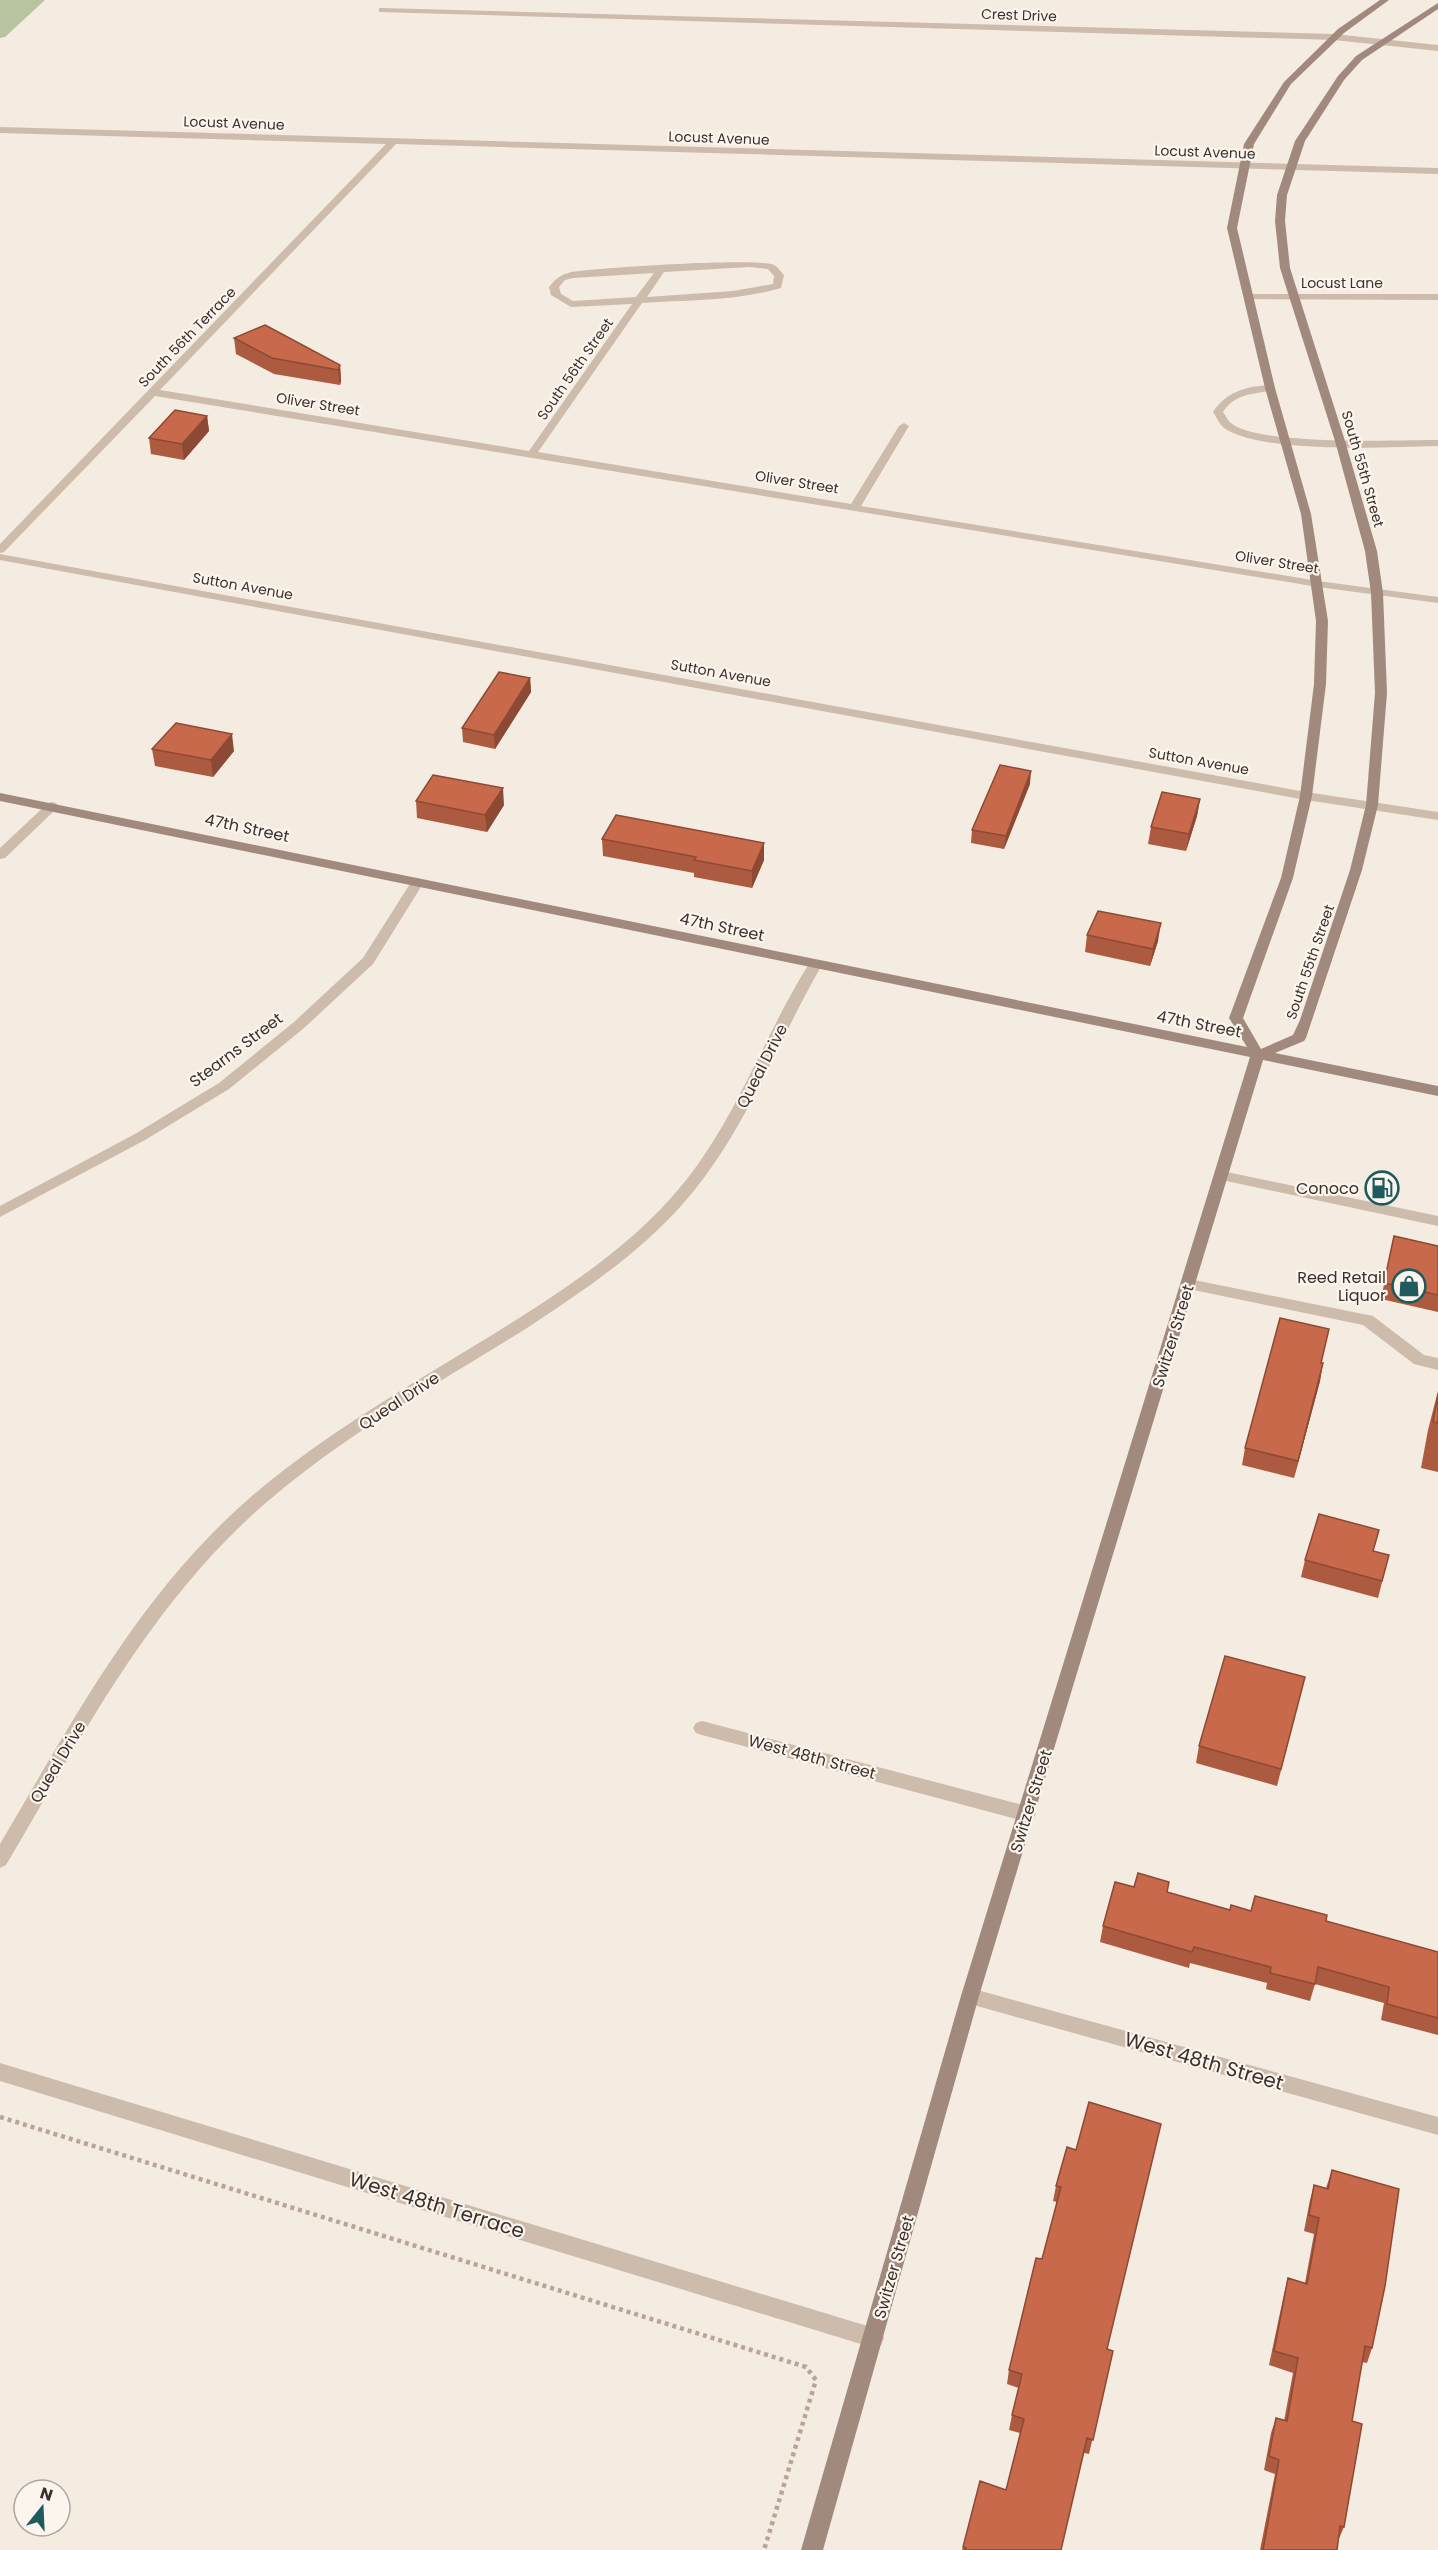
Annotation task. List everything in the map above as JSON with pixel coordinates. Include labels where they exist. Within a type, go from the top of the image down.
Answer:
[{"type":"street","points":[[1258,1054],[1236,1018],[1287,878],[1306,796],[1320,684],[1322,621],[1306,514],[1270,388],[1232,228],[1249,144],[1288,82],[1334,38],[1385,0]]},
{"type":"street","name":"South 55th Street","points":[[1258,1054],[1299,1038],[1356,870],[1372,805],[1381,693],[1377,592],[1371,551],[1340,441],[1285,268],[1280,221],[1282,195],[1300,141],[1341,78],[1359,58],[1380,42],[1438,5]]},
{"type":"street","name":"Crest Drive","points":[[382,10],[1334,38],[1438,48]]},
{"type":"street","name":"Locust Avenue","points":[[0,130],[1438,171]]},
{"type":"street","name":"South 56th Terrace","points":[[0,550],[393,142]]},
{"type":"street","name":"South 56th Street","points":[[749,264],[771,267],[779,275],[778,286],[760,291],[640,300],[571,304],[556,295],[554,287],[562,278],[573,275],[662,268],[749,264]]},
{"type":"street","name":"South 56th Street","points":[[532,454],[662,268]]},
{"type":"street","name":"Locust Lane","points":[[1247,297],[1438,297]]},
{"type":"street","points":[[1270,388],[1242,393],[1223,401],[1218,412],[1229,427],[1258,437],[1284,441],[1438,443]]},
{"type":"street","name":"Oliver Street","points":[[152,392],[1318,584],[1438,600]]},
{"type":"street","points":[[855,507],[904,426]]},
{"type":"street","name":"Sutton Avenue","points":[[0,556],[1306,796],[1438,816]]},
{"type":"street","name":"47th Street","points":[[0,796],[1438,1091]]},
{"type":"street","points":[[0,855],[52,806]]},
{"type":"street","name":"Stearns Street","points":[[0,1212],[140,1137],[224,1086],[299,1025],[368,961],[418,882]]},
{"type":"street","name":"Queal Drive","points":[[0,1860],[115,1666],[164,1599],[227,1529],[288,1476],[393,1404],[570,1293],[639,1239],[693,1182],[734,1122],[800,990],[815,965]]},
{"type":"street","name":"Switzer Street","points":[[812,2550],[970,1996],[1258,1054]]},
{"type":"street","points":[[1222,1176],[1438,1221]]},
{"type":"street","points":[[1189,1284],[1368,1320],[1419,1360],[1438,1364]]},
{"type":"street","name":"West 48th Street","points":[[702,1728],[1027,1814]]},
{"type":"street","name":"West 48th Street","points":[[970,1996],[1438,2126]]},
{"type":"street","name":"West 48th Terrace","points":[[0,2072],[874,2338]]},
{"type":"path","points":[[0,2117],[806,2367],[816,2380],[764,2550]]},
{"type":"green space","points":[[0,0],[45,0],[5,37],[0,38]]},
{"type":"building","points":[[265,325],[340,365],[338,370],[272,358],[234,338]]},
{"type":"building","points":[[175,410],[207,416],[182,444],[149,438]]},
{"type":"building","points":[[499,672],[530,678],[494,735],[462,728]]},
{"type":"building","points":[[176,723],[232,734],[211,760],[152,749]]},
{"type":"building","points":[[1000,765],[1031,771],[1006,836],[972,830]]},
{"type":"building","points":[[433,775],[503,788],[485,815],[416,801]]},
{"type":"building","points":[[1162,792],[1200,799],[1189,834],[1151,827]]},
{"type":"building","points":[[616,815],[764,843],[752,871],[694,860],[696,857],[602,839]]},
{"type":"building","points":[[1098,911],[1161,923],[1153,949],[1087,935]]},
{"type":"building","name":"Reed Retail Liquor","points":[[1394,1236],[1438,1246],[1438,1295],[1384,1283]]},
{"type":"building","points":[[1280,1318],[1329,1329],[1321,1363],[1323,1363],[1298,1461],[1245,1448]]},
{"type":"building","points":[[1438,1394],[1438,1423],[1433,1422]]},
{"type":"building","points":[[1319,1514],[1379,1530],[1373,1551],[1389,1555],[1382,1581],[1305,1560]]},
{"type":"building","points":[[1225,1656],[1305,1677],[1281,1769],[1199,1746]]},
{"type":"building","points":[[1138,1873],[1169,1882],[1167,1892],[1230,1910],[1231,1905],[1251,1911],[1255,1896],[1327,1915],[1326,1921],[1438,1952],[1438,2018],[1387,2004],[1389,1987],[1318,1967],[1315,1984],[1270,1973],[1271,1967],[1194,1947],[1192,1952],[1103,1926],[1115,1882],[1134,1887]]},
{"type":"building","points":[[1089,2102],[1161,2124],[1107,2349],[1113,2351],[1093,2440],[1087,2438],[1061,2550],[965,2550],[966,2548],[963,2547],[980,2481],[1006,2490],[1024,2419],[1012,2415],[1022,2374],[1009,2370],[1036,2258],[1042,2259],[1061,2187],[1056,2186],[1067,2147],[1076,2150]]},
{"type":"building","points":[[1332,2170],[1399,2189],[1385,2286],[1372,2348],[1365,2346],[1352,2421],[1362,2424],[1344,2527],[1340,2526],[1337,2550],[1263,2550],[1279,2460],[1269,2456],[1276,2418],[1287,2421],[1298,2358],[1274,2351],[1288,2278],[1307,2284],[1319,2218],[1309,2215],[1314,2185],[1328,2189]]},
{"type":"place","name":"Conoco","points":[[1382,1188]]},
{"type":"place","name":"Reed Retail Liquor","points":[[1409,1286]]}]
